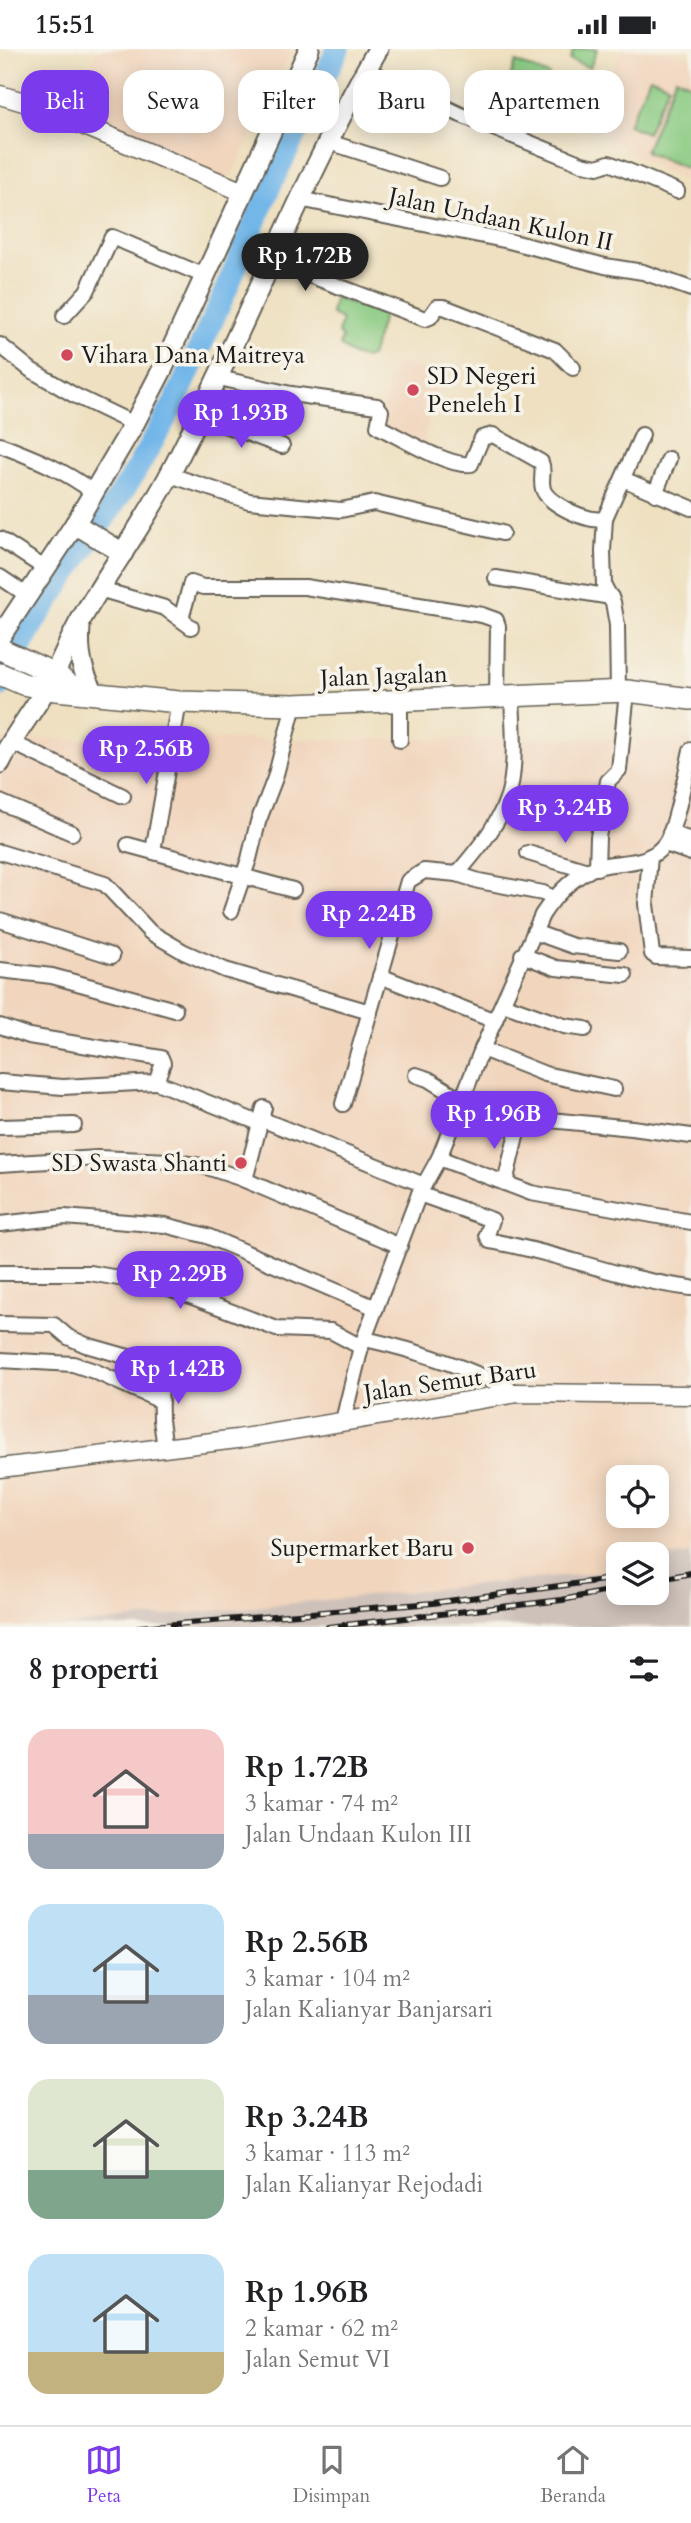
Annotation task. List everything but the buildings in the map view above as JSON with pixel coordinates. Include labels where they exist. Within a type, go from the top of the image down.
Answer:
[{"type":"main road","points":[[51,681],[31,662],[2,646],[27,595],[81,528],[93,492],[162,370],[309,49]]},
{"type":"main road","points":[[366,70],[378,49]]},
{"type":"main road","points":[[0,764],[11,742],[51,681],[81,619],[119,551],[170,475],[219,377],[299,199],[353,95]]},
{"type":"main road","points":[[81,528],[119,551]]},
{"type":"main road","points":[[0,674],[23,684],[51,681],[86,691],[80,654],[81,619]]},
{"type":"main road","name":"Jalan Jagalan","points":[[86,691],[179,702],[294,705],[622,691],[691,699]]},
{"type":"street","points":[[0,95],[37,106],[243,192]]},
{"type":"street","points":[[450,110],[582,164],[597,167],[609,163],[677,191]]},
{"type":"street","points":[[329,142],[440,178]]},
{"type":"street","name":"Jalan Undaan Kulon II","points":[[299,199],[509,241],[605,266],[643,272],[691,289]]},
{"type":"street","points":[[64,316],[87,291],[112,237],[205,276]]},
{"type":"street","points":[[272,261],[425,319],[430,317],[437,307],[444,307],[555,350],[573,368]]},
{"type":"street","points":[[0,345],[31,370],[74,395],[134,423]]},
{"type":"street","points":[[219,377],[290,394],[377,406],[381,411],[377,426],[379,428],[422,450],[464,464],[471,464],[482,438],[493,435],[541,461],[544,472],[542,485],[549,498],[560,506],[595,520],[605,518]]},
{"type":"street","points":[[200,416],[282,446]]},
{"type":"street","points":[[342,1104],[408,881],[414,875],[425,871],[457,874],[553,898],[592,869],[608,781],[619,770],[622,691],[617,625],[611,597],[604,586],[605,518],[642,435]]},
{"type":"street","points":[[0,445],[51,464],[93,492]]},
{"type":"street","points":[[655,494],[669,459]]},
{"type":"street","points":[[170,475],[249,501],[341,510],[374,503],[502,533]]},
{"type":"street","points":[[623,479],[691,508]]},
{"type":"street","points":[[0,539],[46,569]]},
{"type":"street","points":[[0,577],[27,595]]},
{"type":"street","points":[[496,578],[611,597]]},
{"type":"street","points":[[99,589],[165,608],[186,623],[191,583],[203,587],[305,587],[496,620],[504,697],[514,751],[510,786],[500,814],[457,874]]},
{"type":"street","points":[[400,701],[400,740]]},
{"type":"street","points":[[153,851],[179,702]]},
{"type":"street","points":[[231,911],[286,740],[294,705]]},
{"type":"street","points":[[11,742],[123,796]]},
{"type":"street","points":[[528,853],[592,869],[638,862],[650,856],[667,838],[684,784],[691,750]]},
{"type":"street","points":[[0,801],[72,833]]},
{"type":"street","points":[[667,838],[691,840]]},
{"type":"street","points":[[667,838],[691,853]]},
{"type":"street","points":[[128,845],[293,890]]},
{"type":"street","points":[[0,852],[105,884],[150,932],[225,970],[370,1012]]},
{"type":"street","points":[[650,856],[646,904],[650,950],[656,957],[691,958]]},
{"type":"street","name":"Jalan Semut Baru","points":[[343,1421],[363,1343],[422,1190],[439,1158],[522,955],[553,898]]},
{"type":"street","points":[[0,921],[112,956]]},
{"type":"street","points":[[534,932],[573,946],[620,951]]},
{"type":"street","points":[[522,955],[556,968],[625,975]]},
{"type":"street","points":[[0,970],[52,976],[174,1010]]},
{"type":"street","points":[[380,976],[495,1021]]},
{"type":"street","points":[[503,1004],[553,1023],[586,1029]]},
{"type":"street","points":[[0,1026],[29,1036],[150,1055],[163,1060],[156,1082]]},
{"type":"street","points":[[482,1049],[545,1074],[614,1089]]},
{"type":"street","points":[[416,1075],[428,1079],[460,1105],[691,1136]]},
{"type":"street","points":[[0,1082],[63,1087],[156,1082],[262,1117],[492,1220],[488,1238],[490,1241],[531,1248],[640,1279],[691,1288]]},
{"type":"street","points":[[245,1180],[262,1117]]},
{"type":"street","points":[[0,1126],[74,1125]]},
{"type":"street","points":[[505,1183],[518,1128]]},
{"type":"street","points":[[439,1158],[531,1193],[691,1221]]},
{"type":"street","points":[[0,1164],[99,1159],[170,1161],[207,1167],[245,1180],[400,1246]]},
{"type":"street","points":[[0,1224],[64,1217],[164,1226],[207,1236],[376,1308]]},
{"type":"street","points":[[0,1273],[90,1273],[164,1286],[277,1329],[331,1331],[363,1343],[426,1355],[478,1373],[517,1393]]},
{"type":"street","points":[[0,1324],[54,1325],[68,1337],[86,1345],[160,1366],[209,1384]]},
{"type":"street","points":[[0,1360],[73,1364],[161,1401]]},
{"type":"street","points":[[160,1366],[165,1448]]},
{"type":"street","name":"Jalan Semut Baru","points":[[3,1465],[165,1448],[517,1393],[691,1395]]},
{"type":"shaded area","points":[[96,49],[292,49],[283,70],[238,70],[238,133],[253,133],[229,179],[109,128],[109,70],[91,70]]},
{"type":"shaded area","points":[[622,49],[655,49],[691,56],[691,182],[670,174],[596,133],[624,133],[624,70],[612,70]]},
{"type":"shaded area","name":"SD Negeri Peneleh I","points":[[394,361],[442,376],[423,444],[380,424]]},
{"type":"shaded area","points":[[0,739],[691,739],[691,1627],[0,1627]]},
{"type":"shaded area","points":[[691,1554],[691,1627],[52,1627],[606,1571],[606,1605],[669,1605],[669,1557]]},
{"type":"green space","points":[[574,49],[597,49],[590,68],[570,60]]},
{"type":"green space","points":[[516,62],[536,70],[513,70]]},
{"type":"green space","points":[[650,77],[669,85],[647,133],[628,125]]},
{"type":"green space","points":[[676,77],[691,84],[691,170],[645,152]]},
{"type":"green space","points":[[335,298],[384,314],[371,357],[354,355],[340,345],[342,337],[338,333],[342,320],[331,314]]},
{"type":"waterway","points":[[0,685],[34,622],[132,477],[175,402],[272,181],[338,49]]},
{"type":"railway","points":[[669,1577],[691,1573]]},
{"type":"railway","points":[[140,1627],[433,1603],[606,1580]]},
{"type":"railway","points":[[328,1627],[562,1600],[606,1591]]},
{"type":"place","name":"Vihara Dana Maitreya","points":[[67,355]]},
{"type":"place","name":"SD Negeri Peneleh I","points":[[413,390]]},
{"type":"place","name":"SD Swasta Shanti","points":[[241,1163]]},
{"type":"place","name":"Supermarket Baru","points":[[468,1548]]}]
